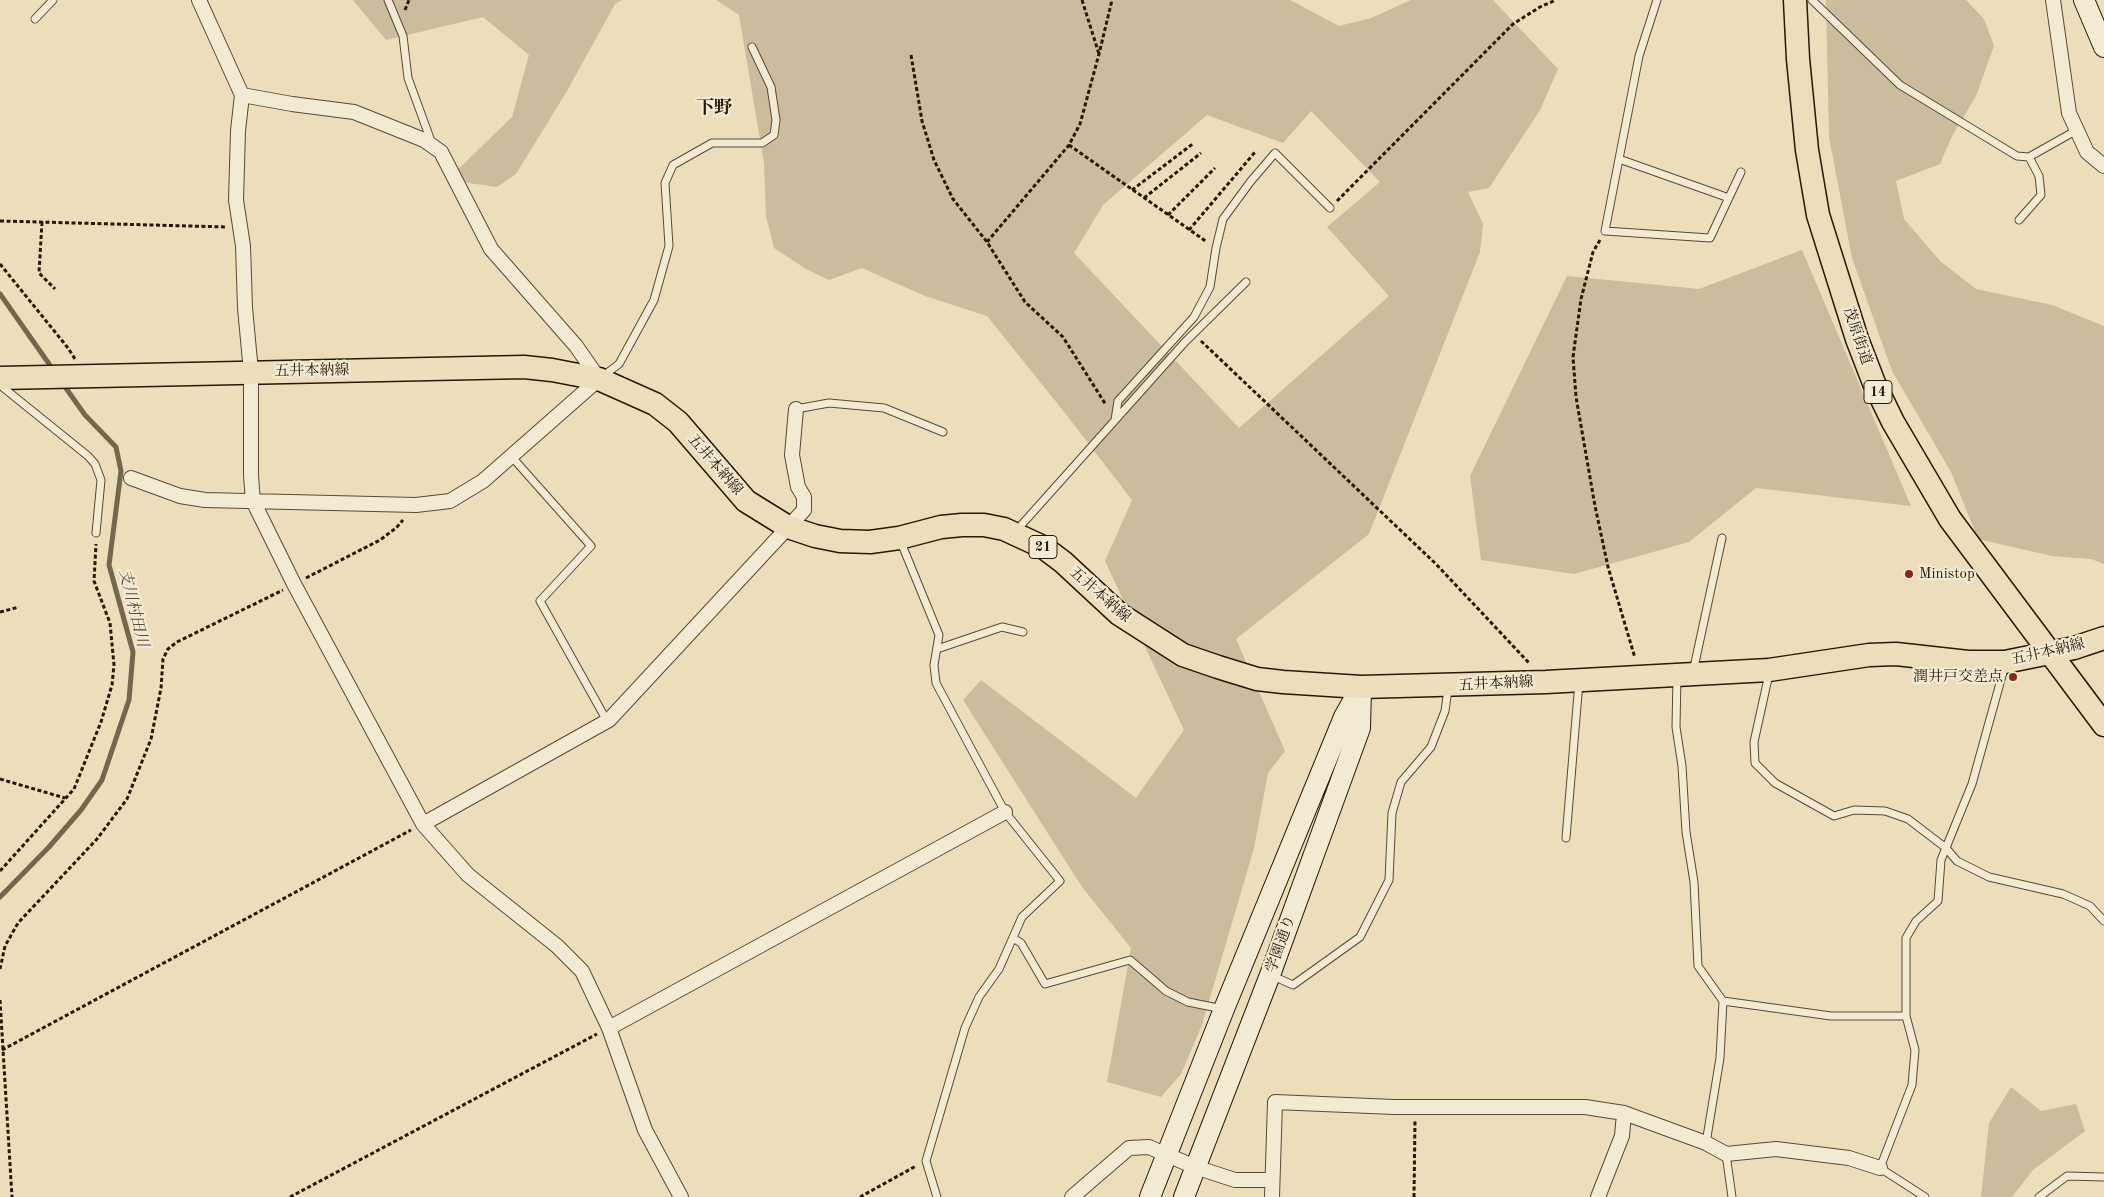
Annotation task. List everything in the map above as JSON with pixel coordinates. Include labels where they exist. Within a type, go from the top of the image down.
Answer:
[{"type":"main road","name":"茂原街道","points":[[1795,0],[1798,59],[1807,150],[1818,215],[1856,339],[1874,383],[1893,422],[1950,519],[2104,725]]},
{"type":"main road","name":"五井本納線","points":[[0,378],[524,367],[599,379],[655,404],[678,422],[746,500],[788,527],[815,536],[870,542],[899,538],[941,527],[962,524],[984,525],[1014,533],[1044,547],[1119,614],[1183,654],[1218,667],[1258,678],[1283,682],[1361,687],[1546,682],[1769,670],[1861,656],[1887,654],[1968,662],[2005,662],[2074,648],[2104,638]]},
{"type":"street","points":[[199,0],[242,95],[238,132],[236,200],[244,246],[245,308],[251,372],[251,476],[253,501],[294,584],[423,824],[468,875],[557,946],[582,971],[608,1028],[645,1130],[681,1197]]},
{"type":"street","points":[[2053,0],[2069,113],[2087,152],[2104,166]]},
{"type":"street","points":[[2084,0],[2104,47]]},
{"type":"street","points":[[131,478],[180,496],[205,500],[416,505],[450,501],[483,481],[599,379],[576,346],[491,249],[441,152],[424,140],[354,112],[242,95]]},
{"type":"street","points":[[423,824],[607,721],[804,510],[804,497],[798,487],[792,455],[796,409]]},
{"type":"street","points":[[1150,1197],[1224,1009],[1344,717],[1361,687]]},
{"type":"street","name":"学園通り","points":[[1184,1197],[1270,975],[1360,728],[1361,687]]},
{"type":"street","points":[[608,1028],[1005,812]]},
{"type":"street","points":[[1272,1197],[1271,1180],[1275,1102],[1415,1107],[1585,1107],[1624,1113],[1706,1143],[1726,1154],[1776,1149],[1849,1158],[1880,1168]]},
{"type":"street","points":[[1598,1197],[1622,1136],[1624,1113]]},
{"type":"street","points":[[1072,1197],[1129,1148],[1149,1147],[1195,1167],[1235,1180],[1271,1180]]},
{"type":"lane","points":[[35,19],[52,0]]},
{"type":"lane","points":[[388,0],[403,36],[408,78],[433,146]]},
{"type":"lane","points":[[1656,0],[1639,56],[1605,231],[1710,238],[1741,172]]},
{"type":"lane","points":[[1812,0],[1900,85],[2017,156],[2029,157],[2077,130]]},
{"type":"lane","points":[[599,379],[619,364],[654,300],[669,246],[665,183],[673,165],[712,143],[762,143],[774,135],[776,120],[770,87],[752,47]]},
{"type":"lane","points":[[1115,420],[1118,400],[1194,316],[1210,287],[1223,219],[1251,181],[1275,153],[1330,208]]},
{"type":"lane","points":[[2019,220],[2041,195],[2039,176],[2029,157]]},
{"type":"lane","points":[[1619,160],[1729,198]]},
{"type":"lane","points":[[1014,533],[1193,334],[1246,282]]},
{"type":"lane","points":[[0,385],[88,456],[95,464],[101,480],[96,533]]},
{"type":"lane","points":[[796,409],[828,403],[884,408],[944,432]]},
{"type":"lane","points":[[511,456],[591,546],[540,601],[607,721]]},
{"type":"lane","points":[[899,538],[939,635],[934,664],[936,683],[1005,812],[1060,881],[1022,917],[999,969],[979,997],[966,1028],[926,1161],[937,1197]]},
{"type":"lane","points":[[1706,1143],[1720,1058],[1723,1001],[1698,966],[1694,882],[1686,832],[1682,766],[1676,727],[1685,674],[1722,538]]},
{"type":"lane","points":[[937,649],[1002,627],[1023,632]]},
{"type":"lane","points":[[1925,1197],[1880,1168],[1912,1085],[1915,1050],[1906,1016],[1906,938],[1916,922],[1938,901],[1941,860],[1972,784],[2005,662]]},
{"type":"lane","points":[[1769,670],[1754,742],[1755,763],[1775,783],[1834,816],[1854,810],[1885,811],[1908,819],[1946,848],[1957,862],[1989,876],[2063,894],[2090,906],[2104,921]]},
{"type":"lane","points":[[1566,838],[1580,679]]},
{"type":"lane","points":[[1270,975],[1293,985],[1360,937],[1388,880],[1392,813],[1401,782],[1431,746],[1445,711],[1449,686]]},
{"type":"lane","points":[[1013,938],[1021,943],[1045,984],[1130,960],[1166,991],[1188,1002],[1224,1009]]},
{"type":"lane","points":[[1723,1001],[1831,1016],[1906,1016]]},
{"type":"lane","points":[[1726,1154],[1732,1197]]},
{"type":"lane","points":[[2039,1197],[2067,1176],[2104,1177]]},
{"type":"path","points":[[1082,0],[1100,54]]},
{"type":"path","points":[[987,242],[1069,145],[1080,124],[1100,54],[1112,0]]},
{"type":"path","points":[[1330,208],[1513,24],[1540,7],[1556,0]]},
{"type":"path","points":[[911,56],[922,121],[934,160],[953,199],[987,242],[1025,302],[1063,338],[1115,420]]},
{"type":"path","points":[[1132,190],[1194,143]]},
{"type":"path","points":[[1069,145],[1216,248]]},
{"type":"path","points":[[1189,230],[1256,151]]},
{"type":"path","points":[[1144,198],[1201,153]]},
{"type":"path","points":[[1168,215],[1215,168]]},
{"type":"path","points":[[0,221],[241,227]]},
{"type":"path","points":[[42,222],[39,273],[54,289]]},
{"type":"path","points":[[1605,231],[1593,252],[1581,298],[1573,357],[1576,396],[1595,506],[1608,567],[1640,676]]},
{"type":"path","points":[[0,264],[68,348],[75,360],[74,377]]},
{"type":"path","points":[[1193,334],[1436,564],[1546,682]]},
{"type":"path","points":[[0,969],[5,946],[18,923],[98,839],[127,800],[151,739],[161,688],[163,659],[168,649],[176,642],[380,540],[396,528],[416,505]]},
{"type":"path","points":[[0,871],[74,789],[87,762],[112,685],[114,665],[110,623],[94,581],[96,533]]},
{"type":"path","points":[[0,612],[19,606]]},
{"type":"path","points":[[0,779],[66,798]]},
{"type":"path","points":[[2,1050],[423,824]]},
{"type":"path","points":[[0,1000],[12,1197]]},
{"type":"path","points":[[290,1197],[608,1028]]},
{"type":"path","points":[[1414,1197],[1415,1107]]},
{"type":"path","points":[[860,1197],[926,1161]]},
{"type":"shaded area","points":[[353,0],[622,0],[615,4],[567,91],[516,174],[497,187],[447,180],[512,117],[529,55],[483,17],[386,40]]},
{"type":"shaded area","points":[[716,0],[1290,0],[1339,26],[1371,18],[1411,0],[1493,0],[1558,69],[1540,110],[1489,188],[1468,192],[1483,224],[1480,252],[1369,534],[1236,639],[1285,751],[1268,773],[1254,848],[1202,1025],[1181,1074],[1161,1097],[1107,1082],[1131,948],[1082,887],[963,700],[981,680],[1136,798],[1184,730],[1105,561],[1132,500],[987,316],[925,296],[862,268],[829,280],[806,269],[774,248],[766,216],[764,163],[739,15]],"holes":[[[1311,111],[1380,182],[1327,227],[1389,296],[1239,428],[1074,253],[1103,205],[1207,115],[1283,143]]]},
{"type":"shaded area","points":[[1826,0],[1966,0],[1984,19],[1994,46],[1976,96],[1951,138],[1940,164],[1896,181],[1904,219],[1940,261],[1976,289],[2052,305],[2104,326],[2104,564],[2091,559],[2052,556],[1978,539],[1951,472],[1892,371],[1852,258],[1829,137]]},
{"type":"shaded area","points":[[1802,250],[1911,506],[1756,488],[1689,542],[1574,574],[1481,560],[1470,476],[1567,276],[1699,289]]},
{"type":"shaded area","points":[[2011,1087],[2041,1111],[2076,1104],[2085,1131],[2033,1170],[2012,1197],[1981,1197],[1989,1123]]},
{"type":"waterway","name":"支川村田川","points":[[0,294],[54,371]]},
{"type":"waterway","name":"支川村田川","points":[[0,897],[49,847],[81,810],[102,780],[129,700],[133,652],[109,565],[121,471],[116,447],[85,415],[63,384]]},
{"type":"place","name":"Ministop","points":[[1909,574]]},
{"type":"place","name":"潤井戸交差点","points":[[2013,677]]},
{"type":"district","name":"下野","points":[[714,108]]}]
